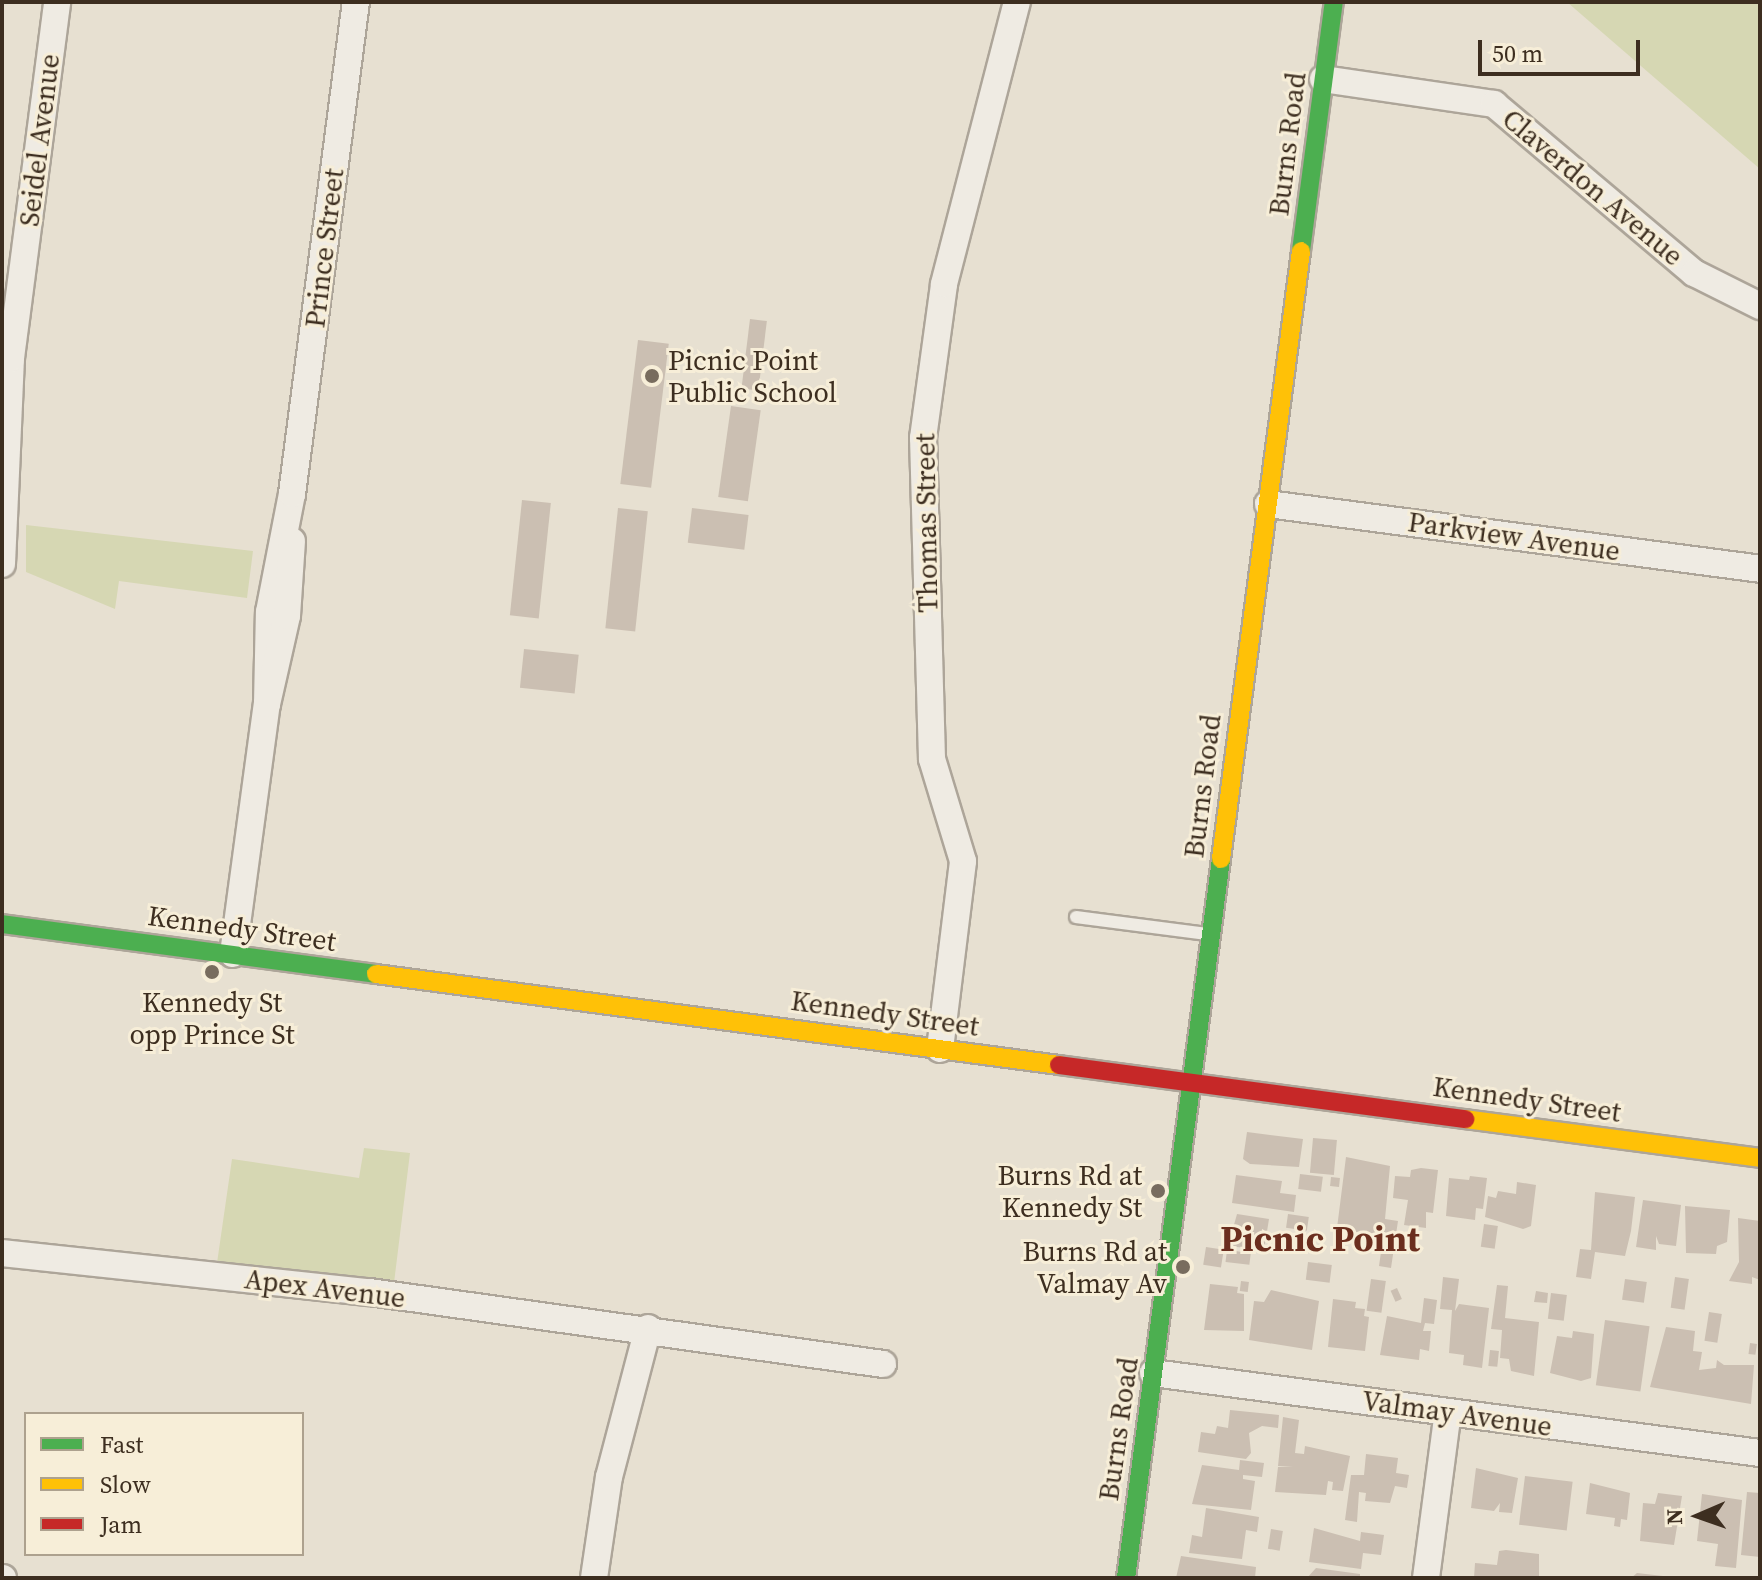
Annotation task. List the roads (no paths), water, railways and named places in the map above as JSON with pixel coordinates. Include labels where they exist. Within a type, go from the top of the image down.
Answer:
[{"type":"street","name":"Seidel Avenue","points":[[2,564],[13,346],[57,2]]},
{"type":"street","name":"Prince Street","points":[[233,954],[267,704],[292,581],[292,494],[356,2]]},
{"type":"street","name":"Thomas Street","points":[[940,1049],[963,861],[932,759],[923,438],[944,284],[1017,2]]},
{"type":"street","name":"Burns Road","points":[[1126,1578],[1334,2]]},
{"type":"street","name":"Claverdon Avenue","points":[[1323,79],[1494,104],[1694,273],[1760,306]]},
{"type":"street","name":"Parkview Avenue","points":[[1268,504],[1760,569]]},
{"type":"street","name":"Kennedy Street","points":[[2,924],[1760,1158]]},
{"type":"street","name":"Apex Avenue","points":[[2,1253],[648,1328],[883,1364]]},
{"type":"street","points":[[594,1578],[609,1477],[648,1328]]},
{"type":"street","name":"Valmay Avenue","points":[[1153,1373],[1760,1453]]},
{"type":"street","points":[[1426,1578],[1448,1412]]},
{"type":"lane","points":[[1076,917],[1211,934]]},
{"type":"place","name":"Picnic Point Public School","points":[[652,376]]},
{"type":"place","name":"Kennedy St opp Prince St","points":[[212,972]]},
{"type":"place","name":"Burns Rd at Kennedy St","points":[[1158,1191]]},
{"type":"place","name":"Burns Rd at Valmay Av","points":[[1183,1267]]},
{"type":"district","name":"Picnic Point","points":[[1320,1239]]}]
